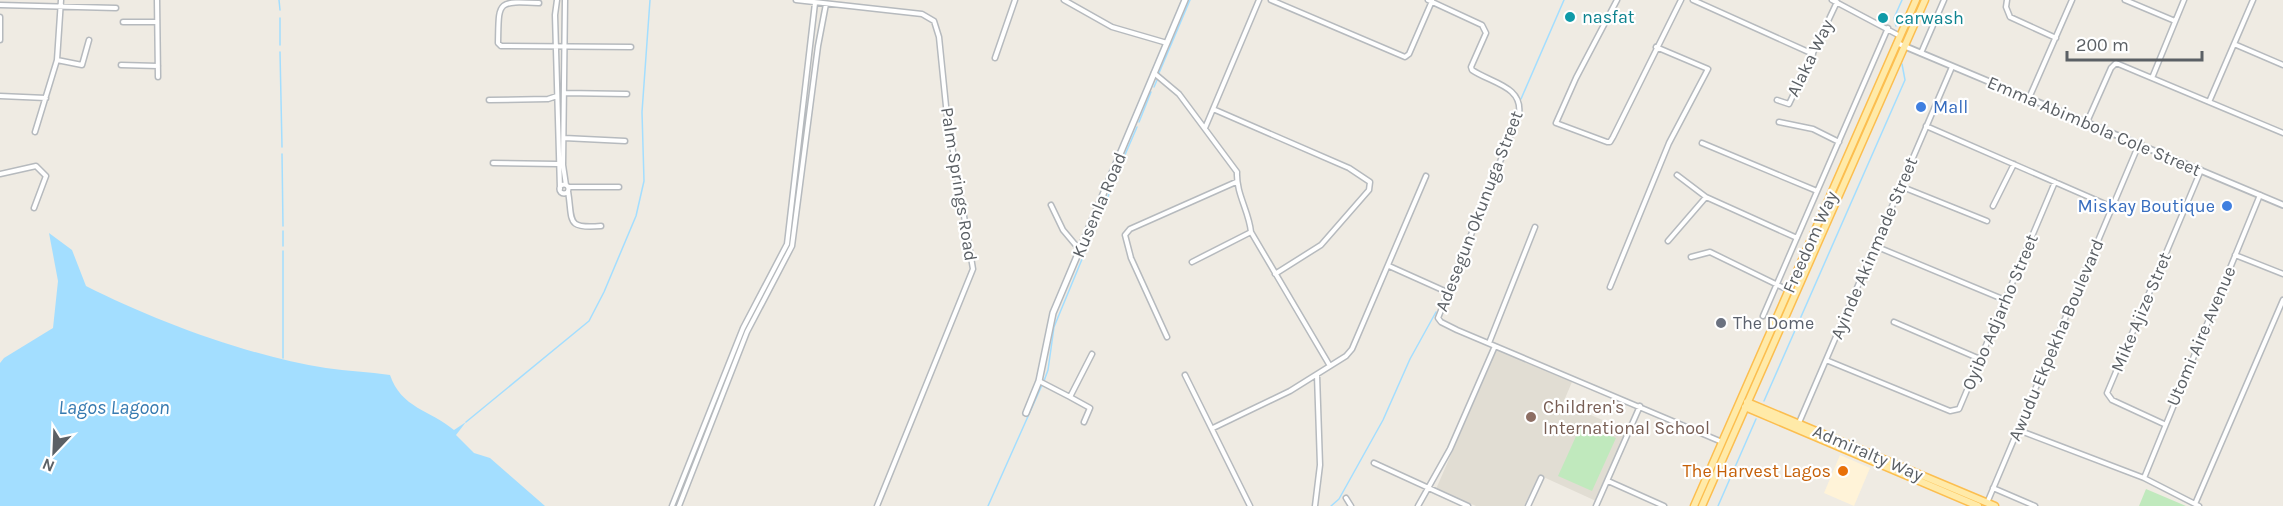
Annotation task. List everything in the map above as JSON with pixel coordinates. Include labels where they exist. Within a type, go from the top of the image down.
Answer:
[{"type":"main road","name":"Kusenla Road","points":[[1026,413],[1042,383],[1049,324],[1185,0]]},
{"type":"main road","name":"Freedom Way","points":[[1694,506],[1916,0]]},
{"type":"main road","name":"Freedom Way","points":[[1702,506],[1925,0]]},
{"type":"main road","name":"Admiralty Way","points":[[1740,402],[1978,506]]},
{"type":"main road","name":"Admiralty Way","points":[[1797,426],[1995,506]]},
{"type":"street","points":[[35,132],[57,60],[62,0]]},
{"type":"street","points":[[157,0],[158,77]]},
{"type":"street","points":[[557,0],[557,164],[560,189],[570,199]]},
{"type":"street","points":[[565,0],[564,138],[571,219],[580,227],[601,226]]},
{"type":"street","name":"Palm Springs Road","points":[[796,0],[922,14],[934,21],[939,37],[948,116],[973,263],[971,276],[877,506]]},
{"type":"street","points":[[995,58],[1015,0]]},
{"type":"street","points":[[1064,0],[1112,27],[1167,43]]},
{"type":"street","points":[[1205,128],[1258,0]]},
{"type":"street","points":[[1271,0],[1405,57],[1409,54],[1430,1]]},
{"type":"street","points":[[1617,0],[1576,78],[1556,123],[1610,142],[1681,0]]},
{"type":"street","points":[[1693,0],[1813,54]]},
{"type":"street","points":[[1921,54],[1944,0]]},
{"type":"street","points":[[2007,0],[2006,7],[2010,17],[2056,38]]},
{"type":"street","points":[[2029,98],[2072,0]]},
{"type":"street","points":[[2125,0],[2175,21]]},
{"type":"street","points":[[2152,78],[2184,0]]},
{"type":"street","points":[[2209,102],[2253,0]]},
{"type":"street","name":"Adesegun Okunuga Street","points":[[1430,1],[1482,25],[1485,33],[1471,67],[1472,70],[1515,93],[1521,105],[1438,318],[1441,322],[1495,346],[1722,442]]},
{"type":"street","points":[[1834,1],[1900,36]]},
{"type":"street","name":"Alaka Way","points":[[1777,100],[1789,104],[1813,54],[1834,1]]},
{"type":"street","points":[[539,3],[508,2],[503,4],[498,14],[498,43],[501,46],[631,46]]},
{"type":"street","points":[[672,506],[743,328],[787,244],[815,3]]},
{"type":"street","points":[[679,506],[747,332],[792,246],[826,4]]},
{"type":"street","points":[[0,6],[116,8]]},
{"type":"street","points":[[0,18],[0,40]]},
{"type":"street","points":[[123,22],[157,22]]},
{"type":"street","points":[[811,25],[822,27]]},
{"type":"street","points":[[1763,316],[1888,28]]},
{"type":"street","points":[[57,60],[82,65],[89,40]]},
{"type":"street","points":[[1897,43],[1905,47]]},
{"type":"street","points":[[2234,44],[2283,65]]},
{"type":"street","points":[[1610,287],[1669,143],[1708,69],[1656,47]]},
{"type":"street","name":"Emma Abimbola Cole Street","points":[[1905,47],[2283,205]]},
{"type":"street","points":[[2087,122],[2113,65],[2119,64],[2283,133]]},
{"type":"street","points":[[121,65],[158,66]]},
{"type":"street","name":"Ayinde Akinmade Street","points":[[1797,426],[1952,67]]},
{"type":"street","points":[[1154,73],[1179,94],[1237,172],[1236,183],[1241,204],[1250,220],[1251,232],[1330,366]]},
{"type":"street","points":[[564,93],[627,94]]},
{"type":"street","points":[[0,96],[46,98]]},
{"type":"street","points":[[489,100],[549,99],[557,96]]},
{"type":"street","points":[[1213,109],[1349,168],[1370,182],[1369,190],[1321,245],[1275,274]]},
{"type":"street","points":[[1779,122],[1813,129],[1839,142]]},
{"type":"street","points":[[1926,126],[2112,207]]},
{"type":"street","points":[[564,138],[625,141]]},
{"type":"street","points":[[1702,143],[1817,191]]},
{"type":"street","name":"Awudu Ekpekha Boulevard","points":[[1987,503],[2139,144]]},
{"type":"street","points":[[493,163],[557,164]]},
{"type":"street","points":[[1993,206],[2013,164]]},
{"type":"street","points":[[0,174],[36,166],[46,176],[34,208]]},
{"type":"street","name":"Mike Ajize Stret","points":[[2164,424],[2112,400],[2107,393],[2200,170]]},
{"type":"street","points":[[1677,175],[1706,197],[1797,238]]},
{"type":"street","points":[[1213,428],[1290,391],[1352,349],[1426,176]]},
{"type":"street","name":"Oyibo Adjarho Street","points":[[1826,360],[1953,411],[1961,407],[2055,182]]},
{"type":"street","points":[[1167,337],[1131,258],[1125,235],[1130,229],[1236,183]]},
{"type":"street","points":[[1900,186],[1987,221]]},
{"type":"street","points":[[560,189],[619,187]]},
{"type":"street","points":[[563,194],[568,188]]},
{"type":"street","name":"Utomi Aire Avenue","points":[[2144,478],[2164,424],[2260,195]]},
{"type":"street","points":[[1668,242],[1706,197]]},
{"type":"street","points":[[1051,205],[1064,230],[1080,250]]},
{"type":"street","points":[[1489,343],[1534,227]]},
{"type":"street","points":[[1192,262],[1251,232]]},
{"type":"street","points":[[1875,246],[2005,300]]},
{"type":"street","points":[[1691,257],[1710,252],[1789,290]]},
{"type":"street","points":[[2235,255],[2283,274]]},
{"type":"street","points":[[1389,266],[1447,292]]},
{"type":"street","points":[[2018,430],[2144,478],[2197,505],[2283,300]]},
{"type":"street","points":[[1894,322],[1980,359]]},
{"type":"street","points":[[1418,506],[1450,449],[1495,346]]},
{"type":"street","points":[[1070,398],[1092,354]]},
{"type":"street","points":[[1315,506],[1320,465],[1317,374]]},
{"type":"street","points":[[1185,375],[1250,506]]},
{"type":"street","points":[[1042,383],[1090,408],[1084,422]]},
{"type":"street","points":[[1596,506],[1640,406]]},
{"type":"street","points":[[1374,463],[1468,506]]},
{"type":"street","points":[[1528,506],[1541,478]]},
{"type":"street","points":[[1608,482],[1664,506]]},
{"type":"street","points":[[1993,488],[2034,506]]},
{"type":"street","points":[[1346,498],[1351,506]]},
{"type":"shaded area","name":"Children's International School","points":[[1497,349],[1572,382],[1563,403],[1628,431],[1596,501],[1539,475],[1524,506],[1476,506],[1436,489]]},
{"type":"shaded area","points":[[1840,455],[1870,468],[1854,506],[1824,493]]},
{"type":"green space","points":[[1582,423],[1616,438],[1592,491],[1558,476]]},
{"type":"green space","points":[[2146,489],[2186,506],[2139,506]]},
{"type":"water","name":"Lagos Lagoon","points":[[49,233],[72,250],[86,286],[142,312],[203,336],[266,355],[326,368],[390,375],[401,395],[409,402],[454,430],[466,422],[456,435],[474,453],[490,458],[545,506],[0,506],[0,363],[4,358],[53,328],[58,281]]},
{"type":"waterway","points":[[279,0],[280,10]]},
{"type":"waterway","points":[[466,422],[589,321],[604,292],[636,216],[644,181],[642,112],[650,0]]},
{"type":"waterway","points":[[1159,73],[1190,0]]},
{"type":"waterway","points":[[1521,99],[1564,0]]},
{"type":"waterway","points":[[1896,26],[1894,18],[1902,0]]},
{"type":"waterway","points":[[280,18],[280,45]]},
{"type":"waterway","points":[[280,52],[282,147]]},
{"type":"waterway","points":[[1764,401],[1905,80],[1902,64]]},
{"type":"waterway","points":[[1154,87],[1157,80]]},
{"type":"waterway","points":[[1139,122],[1151,92]]},
{"type":"waterway","points":[[1512,126],[1517,111]]},
{"type":"waterway","points":[[1121,164],[1137,127]]},
{"type":"waterway","points":[[282,154],[283,226]]},
{"type":"waterway","points":[[1102,211],[1119,170]]},
{"type":"waterway","points":[[1044,381],[1048,370],[1054,327],[1099,218]]},
{"type":"waterway","points":[[1440,305],[1472,228]]},
{"type":"waterway","points":[[283,231],[283,246]]},
{"type":"waterway","points":[[283,251],[283,358]]},
{"type":"waterway","points":[[1331,506],[1339,499],[1383,420],[1410,359],[1436,312]]},
{"type":"waterway","points":[[988,506],[1042,385]]},
{"type":"waterway","points":[[1718,506],[1756,419]]},
{"type":"place","name":"nasfat","points":[[1570,17]]},
{"type":"place","name":"carwash","points":[[1883,18]]},
{"type":"place","name":"Mall","points":[[1921,107]]},
{"type":"place","name":"Miskay Boutique","points":[[2227,206]]},
{"type":"place","name":"The Dome","points":[[1721,323]]},
{"type":"place","name":"Children's International School","points":[[1531,417]]},
{"type":"place","name":"The Harvest Lagos","points":[[1843,471]]}]
